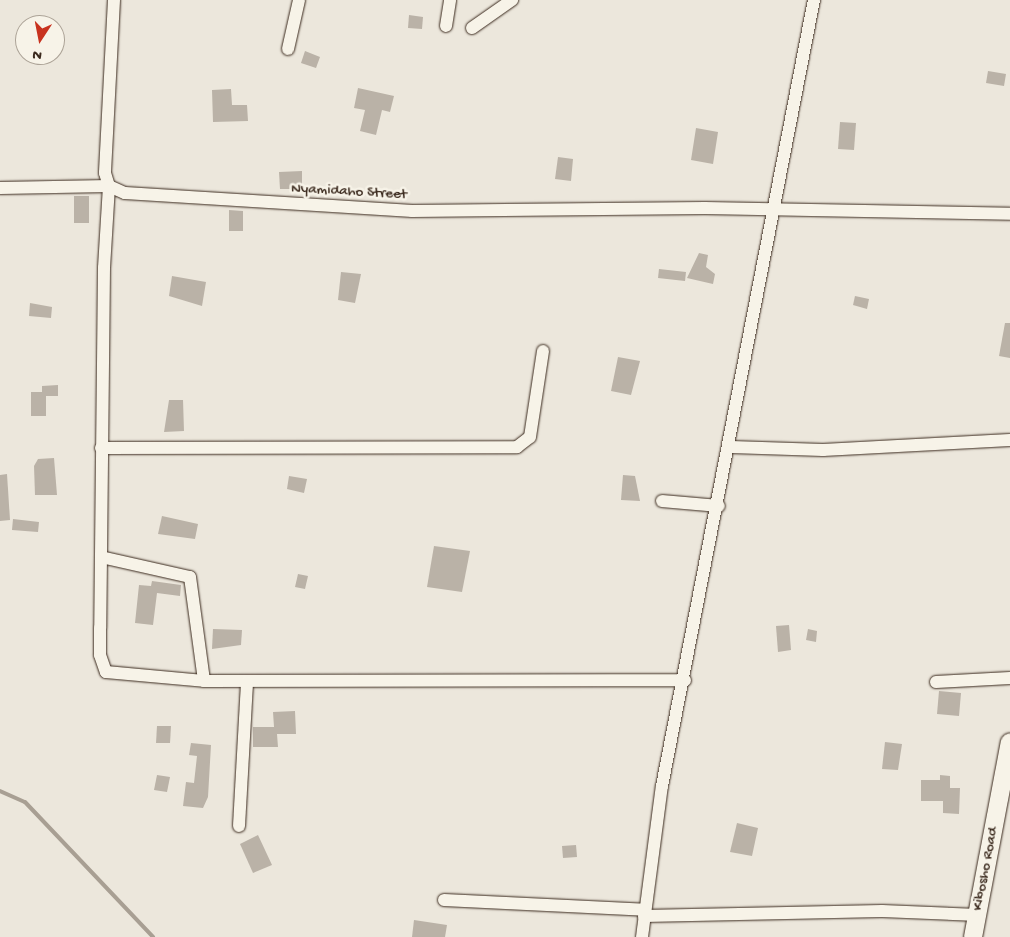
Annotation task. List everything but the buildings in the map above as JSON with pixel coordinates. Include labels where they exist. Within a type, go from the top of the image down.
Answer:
[{"type":"street","points":[[114,0],[105,173],[109,186],[101,448],[102,557],[100,656],[106,672],[204,681],[247,682],[685,680]]},
{"type":"street","points":[[288,49],[299,0]]},
{"type":"street","points":[[446,26],[450,0]]},
{"type":"street","points":[[472,28],[512,0]]},
{"type":"street","points":[[642,937],[662,786],[720,506],[777,211],[814,0]]},
{"type":"street","name":"Nyamidaho Street","points":[[0,188],[109,186],[125,193],[179,199],[412,211],[777,211],[1010,214]]},
{"type":"street","points":[[101,448],[517,447],[530,437],[542,351]]},
{"type":"street","points":[[731,447],[823,450],[1010,440]]},
{"type":"street","points":[[662,501],[720,506]]},
{"type":"street","points":[[102,557],[190,577],[204,681]]},
{"type":"street","points":[[936,682],[1010,678]]},
{"type":"street","points":[[238,826],[247,682]]},
{"type":"street","name":"Kibosho Road","points":[[973,937],[1006,785],[1010,742]]},
{"type":"street","points":[[444,900],[645,913],[882,911],[978,915]]},
{"type":"waterway","points":[[0,791],[25,802],[153,937]]}]
